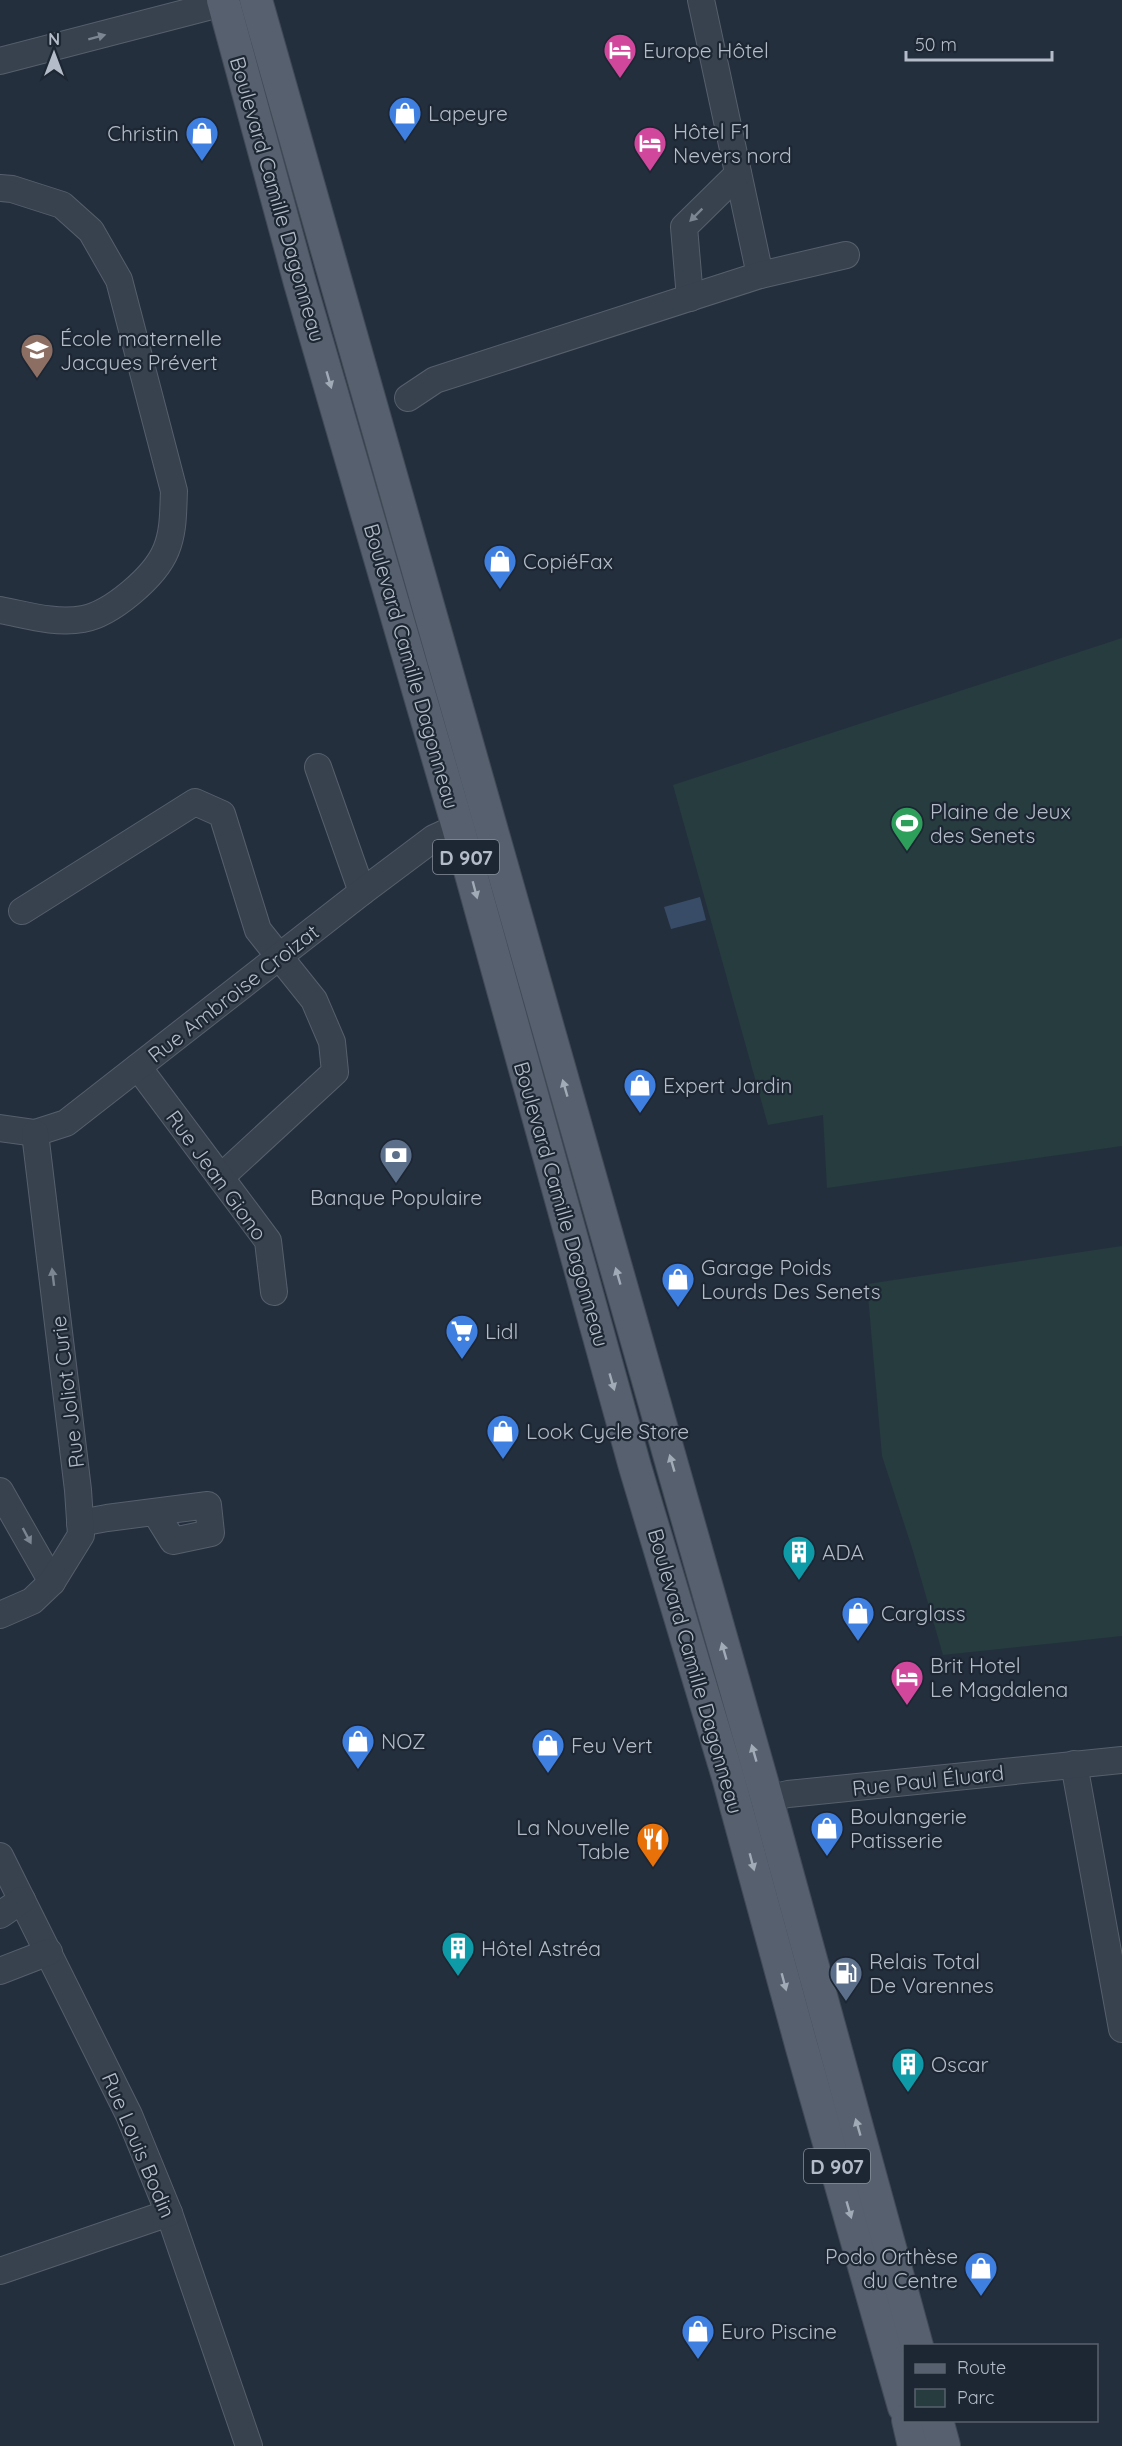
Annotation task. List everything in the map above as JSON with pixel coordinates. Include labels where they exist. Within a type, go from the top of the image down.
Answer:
[{"type":"main road","name":"Boulevard Camille Dagonneau","points":[[256,0],[767,1799],[916,2344]]},
{"type":"main road","name":"Boulevard Camille Dagonneau","points":[[227,1],[300,283],[458,827],[635,1467],[736,1806],[801,2048],[903,2404]]},
{"type":"main road","points":[[908,2422],[914,2446]]},
{"type":"main road","points":[[937,2422],[944,2446]]},
{"type":"street","points":[[701,0],[760,275]]},
{"type":"street","points":[[0,61],[227,1]]},
{"type":"street","points":[[690,298],[684,227],[738,174]]},
{"type":"street","points":[[0,188],[12,189],[62,206],[91,231],[97,240],[119,280],[174,490],[172,527],[166,551],[151,574],[123,600],[84,619],[54,620],[0,610]]},
{"type":"street","points":[[408,398],[435,380],[760,275],[846,255]]},
{"type":"street","points":[[318,767],[362,892]]},
{"type":"street","points":[[22,911],[195,802],[222,814],[258,930],[314,1000],[332,1041],[335,1072],[221,1177]]},
{"type":"street","name":"Rue Ambroise Croizat","points":[[0,1128],[35,1133],[66,1123],[362,892],[434,838],[458,827]]},
{"type":"street","name":"Rue Jean Giono","points":[[138,1067],[268,1240],[274,1292]]},
{"type":"street","name":"Rue Joliot Curie","points":[[0,1615],[32,1601],[52,1582],[81,1535],[78,1490],[35,1133]]},
{"type":"street","points":[[0,1491],[19,1520],[52,1582]]},
{"type":"street","points":[[80,1523],[155,1512]]},
{"type":"street","name":"Rue Paul Éluard","points":[[736,1806],[788,1794],[1122,1760]]},
{"type":"street","points":[[1074,1764],[1122,2029]]},
{"type":"street","name":"Rue Louis Bodin","points":[[0,1856],[129,2115],[169,2213],[249,2446]]},
{"type":"street","points":[[0,1914],[22,1900]]},
{"type":"street","points":[[0,1971],[49,1953]]},
{"type":"street","points":[[0,2271],[169,2213]]},
{"type":"green space","name":"Plaine de Jeux des Senets","points":[[1122,638],[1122,1146],[827,1188],[823,1115],[768,1125],[673,785]]},
{"type":"green space","points":[[1122,1246],[1122,1636],[943,1655],[882,1456],[867,1284]]},
{"type":"water","points":[[700,897],[706,920],[671,929],[664,907]]},
{"type":"place","name":"Europe Hôtel","points":[[620,79]]},
{"type":"place","name":"Lapeyre","points":[[405,142]]},
{"type":"place","name":"Christin","points":[[202,162]]},
{"type":"place","name":"Hôtel F1 Nevers nord","points":[[650,172]]},
{"type":"place","name":"École maternelle Jacques Prévert","points":[[37,379]]},
{"type":"place","name":"CopiéFax","points":[[500,590]]},
{"type":"place","name":"Plaine de Jeux des Senets","points":[[907,852]]},
{"type":"place","name":"Expert Jardin","points":[[640,1114]]},
{"type":"place","name":"Banque Populaire","points":[[396,1184]]},
{"type":"place","name":"Garage Poids Lourds Des Senets","points":[[678,1308]]},
{"type":"place","name":"Lidl","points":[[462,1360]]},
{"type":"place","name":"Look Cycle Store","points":[[503,1460]]},
{"type":"place","name":"ADA","points":[[799,1581]]},
{"type":"place","name":"Carglass","points":[[858,1642]]},
{"type":"place","name":"Brit Hotel Le Magdalena","points":[[907,1706]]},
{"type":"place","name":"NOZ","points":[[358,1770]]},
{"type":"place","name":"Feu Vert","points":[[548,1774]]},
{"type":"place","name":"Boulangerie Patisserie","points":[[827,1857]]},
{"type":"place","name":"La Nouvelle Table","points":[[653,1868]]},
{"type":"place","name":"Hôtel Astréa","points":[[458,1977]]},
{"type":"place","name":"Relais Total De Varennes","points":[[846,2002]]},
{"type":"place","name":"Oscar","points":[[908,2093]]},
{"type":"place","name":"Podo Orthèse du Centre","points":[[981,2297]]},
{"type":"place","name":"Euro Piscine","points":[[698,2360]]}]
